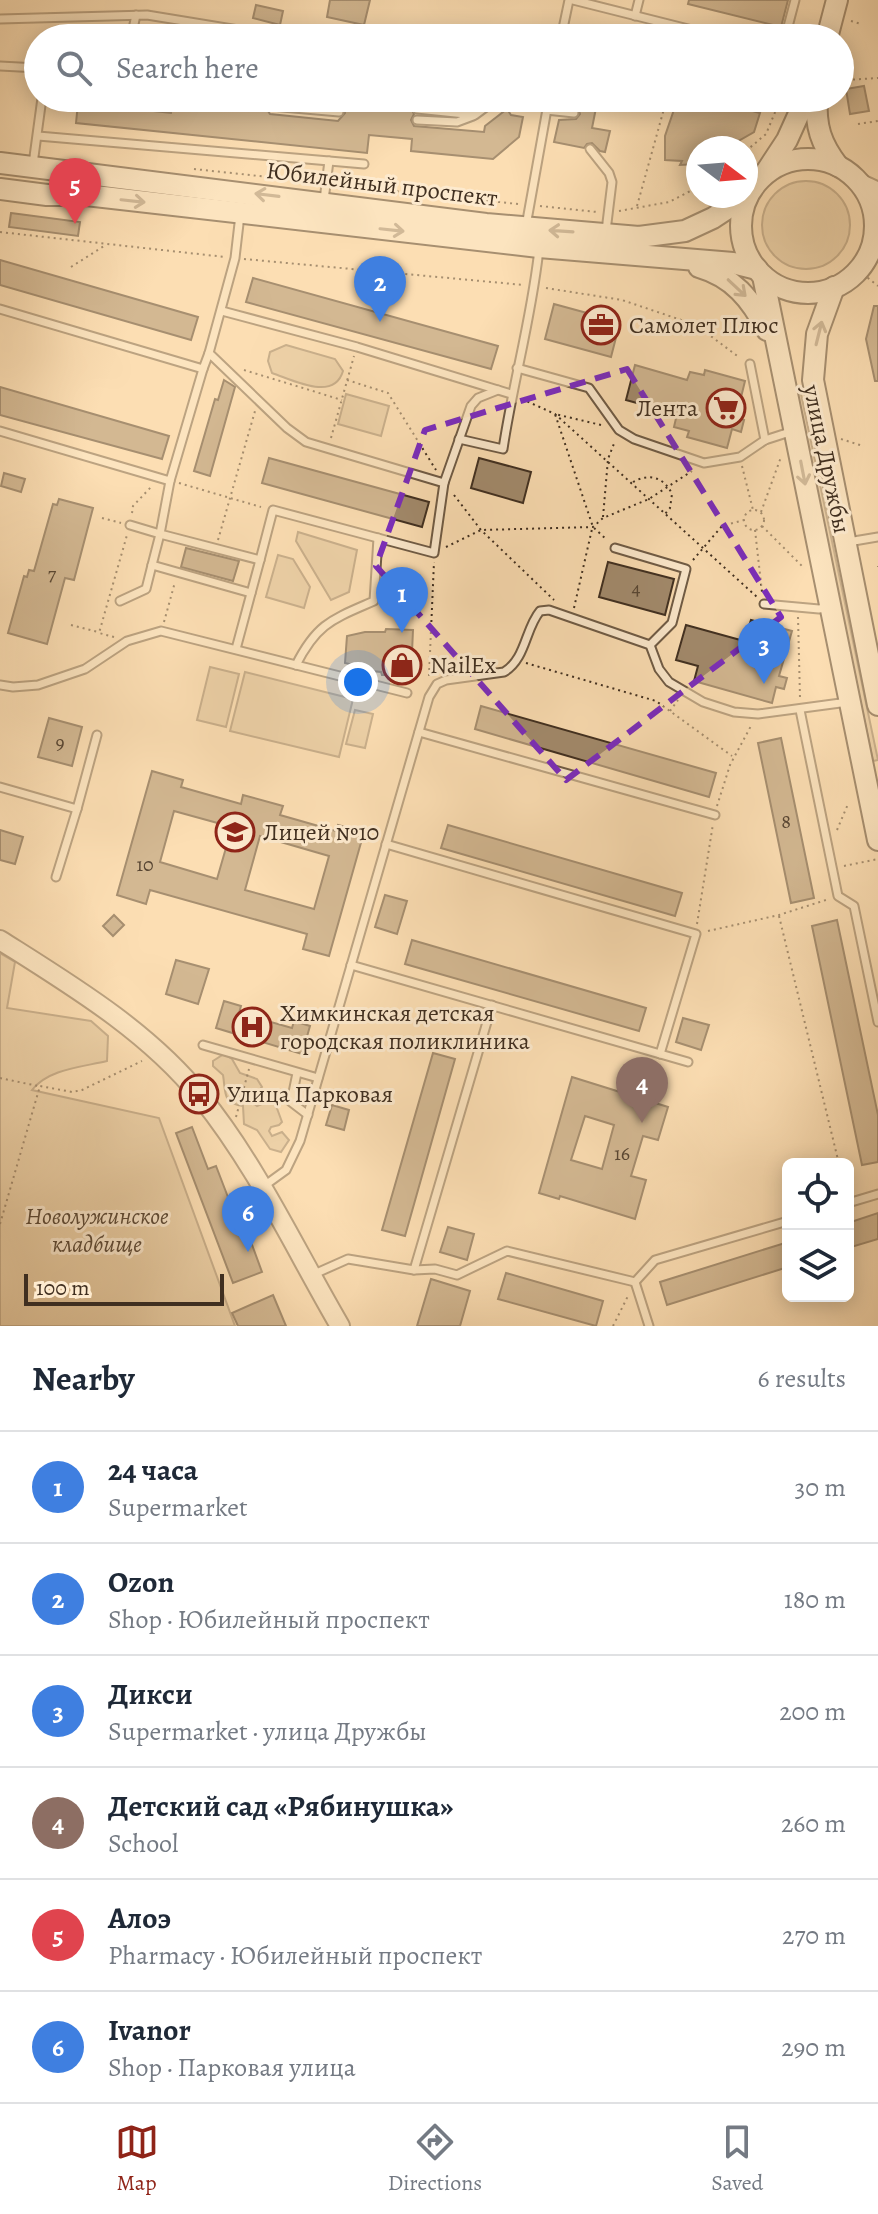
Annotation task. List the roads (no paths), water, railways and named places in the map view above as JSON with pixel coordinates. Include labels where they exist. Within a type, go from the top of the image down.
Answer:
[{"type":"main road","points":[[831,24],[837,0]]},
{"type":"main road","points":[[758,182],[787,140],[800,112]]},
{"type":"main road","points":[[816,112],[820,139],[838,166]]},
{"type":"main road","points":[[744,208],[741,234],[746,252],[760,272],[779,286],[797,292],[816,292],[834,287],[860,268],[873,249],[874,217],[869,188],[838,166],[827,161],[804,159],[782,164],[763,176]]},
{"type":"main road","name":"Юбилейный проспект","points":[[0,163],[325,193],[526,228],[607,223],[639,237],[685,231],[728,208]]},
{"type":"main road","name":"Юбилейный проспект","points":[[0,189],[47,195],[86,195],[539,247],[733,263],[760,272]]},
{"type":"main road","points":[[668,258],[726,278],[756,308],[778,351]]},
{"type":"main road","name":"улица Дружбы","points":[[760,272],[850,702],[872,777],[878,840]]},
{"type":"main road","name":"улица Дружбы","points":[[834,287],[817,334],[813,380],[878,705]]},
{"type":"street","points":[[0,940],[108,1012],[156,1050],[199,1094],[230,1135],[262,1187],[340,1326]]},
{"type":"lane","points":[[565,24],[571,0],[667,24]]},
{"type":"lane","points":[[635,16],[639,0]]},
{"type":"lane","points":[[789,24],[795,0]]},
{"type":"lane","points":[[134,24],[136,15]]},
{"type":"lane","points":[[0,19],[136,15],[208,24]]},
{"type":"lane","points":[[0,66],[24,67]]},
{"type":"lane","points":[[33,167],[41,112]]},
{"type":"lane","points":[[446,112],[475,115]]},
{"type":"lane","points":[[417,120],[457,122],[479,112]]},
{"type":"lane","points":[[526,228],[546,112]]},
{"type":"lane","points":[[565,112],[574,113]]},
{"type":"lane","points":[[38,136],[364,164]]},
{"type":"lane","points":[[590,149],[609,173],[612,182],[607,223]]},
{"type":"lane","points":[[325,193],[329,161]]},
{"type":"lane","points":[[120,601],[146,589],[170,481],[222,311],[235,258],[240,213]]},
{"type":"lane","points":[[459,439],[503,449],[511,394],[535,286],[539,247]]},
{"type":"lane","points":[[0,309],[203,369]]},
{"type":"lane","points":[[222,311],[357,347],[511,394]]},
{"type":"lane","points":[[209,353],[287,428],[306,442],[444,483]]},
{"type":"lane","points":[[750,364],[765,440]]},
{"type":"lane","points":[[517,368],[589,388],[619,430],[634,439],[704,463],[740,457],[765,440],[795,430]]},
{"type":"lane","points":[[236,649],[273,510],[434,553],[444,483],[471,406],[478,398],[498,390]]},
{"type":"lane","points":[[0,431],[170,481]]},
{"type":"lane","points":[[130,525],[260,560]]},
{"type":"lane","points":[[846,543],[878,537]]},
{"type":"lane","points":[[296,665],[307,642],[328,622],[374,601],[378,538]]},
{"type":"lane","points":[[615,548],[686,569],[672,623],[650,645]]},
{"type":"lane","points":[[152,565],[251,593]]},
{"type":"lane","points":[[764,604],[819,609],[830,606]]},
{"type":"lane","points":[[262,1187],[286,1170],[300,1141],[429,697],[437,684],[504,672],[517,660],[534,619],[540,611],[549,610],[650,645],[659,669],[669,682],[703,702],[745,714],[850,702]]},
{"type":"lane","points":[[0,685],[38,685],[85,669],[127,641],[161,631],[407,693]]},
{"type":"lane","points":[[800,710],[838,896],[854,906],[878,1022]]},
{"type":"lane","points":[[419,732],[715,815]]},
{"type":"lane","points":[[56,877],[97,735]]},
{"type":"lane","points":[[0,787],[77,809]]},
{"type":"lane","points":[[386,844],[696,934],[660,1054]]},
{"type":"lane","points":[[351,965],[688,1062]]},
{"type":"lane","points":[[414,1270],[492,1005]]},
{"type":"lane","points":[[203,1045],[318,1078]]},
{"type":"lane","points":[[297,1073],[291,1102],[308,1115]]},
{"type":"lane","points":[[854,1201],[878,1194]]},
{"type":"lane","points":[[635,1282],[655,1260],[782,1223]]},
{"type":"lane","points":[[310,1276],[348,1259],[414,1270],[435,1269],[457,1275],[507,1251],[635,1282]]},
{"type":"lane","points":[[635,1282],[649,1326]]},
{"type":"place","name":"Алоэ","points":[[75,224]]},
{"type":"place","name":"Ozon","points":[[380,322]]},
{"type":"place","name":"Самолет Плюс","points":[[601,325]]},
{"type":"place","name":"Лента","points":[[726,408]]},
{"type":"place","name":"24 часа","points":[[402,633]]},
{"type":"place","name":"NailEx","points":[[402,665]]},
{"type":"place","name":"Дикси","points":[[764,684]]},
{"type":"place","name":"Лицей №10","points":[[235,832]]},
{"type":"place","name":"Химкинская детская городская поликлиника","points":[[252,1027]]},
{"type":"place","name":"Улица Парковая","points":[[199,1094]]},
{"type":"place","name":"Детский сад «Рябинушка»","points":[[642,1123]]},
{"type":"place","name":"Ivanor","points":[[248,1252]]},
{"type":"park label","name":"Новолужинское кладбище","points":[[97,1230]]}]
